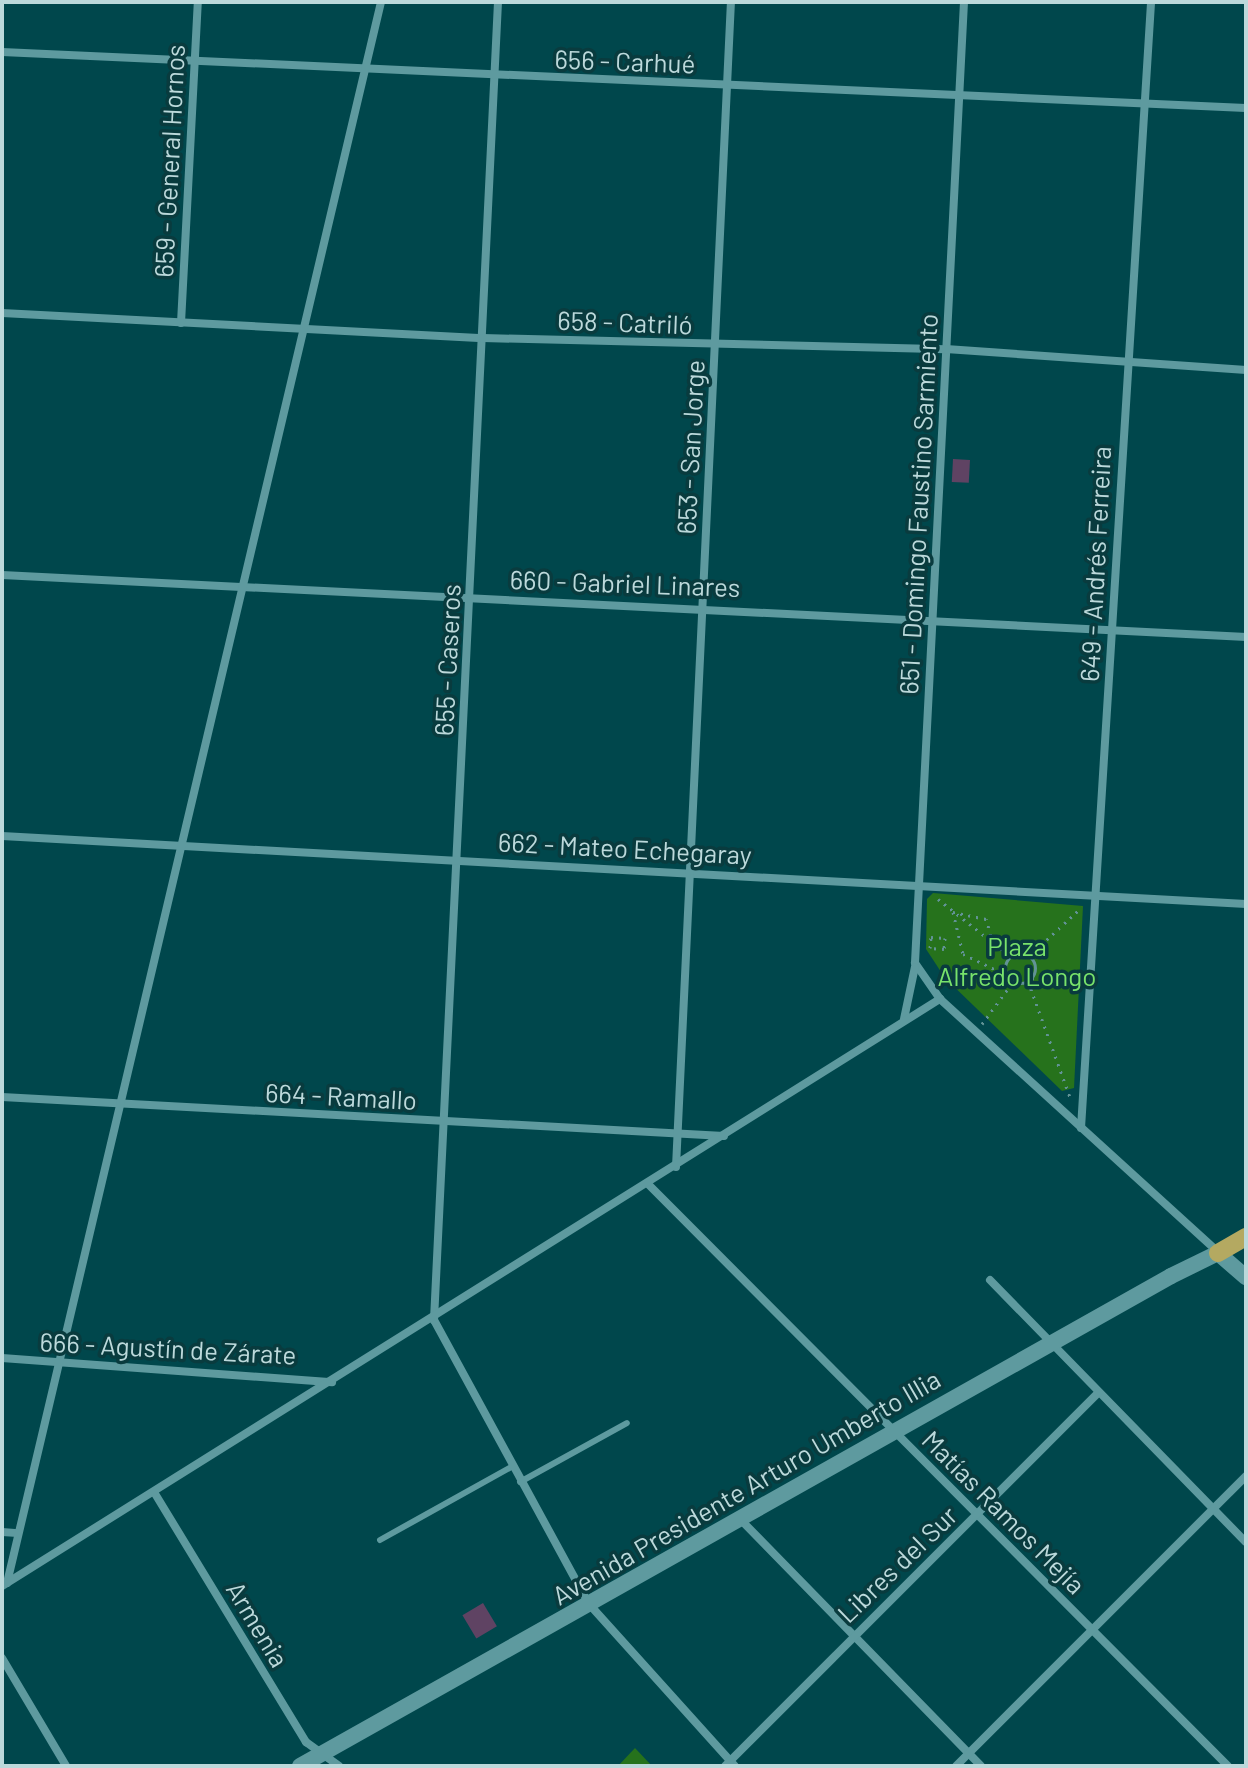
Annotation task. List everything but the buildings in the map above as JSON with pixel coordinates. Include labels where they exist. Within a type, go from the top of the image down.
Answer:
[{"type":"main road","points":[[1218,1253],[1246,1237]]},
{"type":"main road","points":[[1218,1253],[1246,1248]]},
{"type":"main road","points":[[1218,1253],[1246,1277]]},
{"type":"main road","name":"Avenida Presidente Arturo Umberto Illia","points":[[300,1766],[1049,1343],[1218,1253]]},
{"type":"street","name":"659 - General Hornos","points":[[181,323],[198,2]]},
{"type":"street","points":[[5,1585],[381,2]]},
{"type":"street","name":"655 - Caseros","points":[[434,1320],[498,2]]},
{"type":"street","name":"653 - San Jorge","points":[[679,1134],[731,2]]},
{"type":"street","name":"651 - Domingo Faustino Sarmiento","points":[[901,1023],[915,963],[964,2]]},
{"type":"street","name":"649 - Andrés Ferreira","points":[[1081,1128],[1093,896],[1151,2]]},
{"type":"street","name":"656 - Carhué","points":[[2,52],[364,72],[959,92],[1246,108]]},
{"type":"street","name":"658 - Catriló","points":[[2,313],[483,338],[946,349],[1246,370]]},
{"type":"street","name":"660 - Gabriel Linares","points":[[2,575],[470,598],[702,605],[1246,637]]},
{"type":"street","name":"662 - Mateo Echegaray","points":[[2,836],[1246,904]]},
{"type":"street","points":[[915,963],[940,999],[1218,1253],[1246,1227]]},
{"type":"street","points":[[5,1585],[434,1320],[940,999]]},
{"type":"street","name":"664 - Ramallo","points":[[2,1097],[724,1136]]},
{"type":"street","points":[[676,1167],[679,1134]]},
{"type":"street","name":"Matías Ramos Mejía","points":[[649,1185],[1228,1766]]},
{"type":"street","points":[[990,1280],[1246,1542]]},
{"type":"street","points":[[434,1320],[511,1467],[589,1604],[730,1764]]},
{"type":"street","name":"666 - Agustín de Zárate","points":[[2,1358],[332,1382]]},
{"type":"street","name":"Libres del Sur","points":[[730,1764],[852,1636],[1098,1393]]},
{"type":"street","points":[[956,1766],[1246,1476]]},
{"type":"street","name":"Armenia","points":[[154,1492],[306,1742],[339,1766]]},
{"type":"street","points":[[740,1519],[981,1766]]},
{"type":"street","points":[[2,1532],[18,1533]]},
{"type":"street","points":[[2,1658],[66,1766]]},
{"type":"lane","points":[[520,1482],[627,1423]]},
{"type":"lane","points":[[380,1540],[511,1467]]},
{"type":"path","points":[[919,884],[1010,956],[1029,956],[1093,896]]},
{"type":"path","points":[[953,912],[986,919],[993,943]]},
{"type":"path","points":[[953,912],[963,954],[1005,974],[1013,982]]},
{"type":"path","points":[[1005,974],[1010,956]]},
{"type":"path","points":[[1029,956],[1030,980],[1071,1099]]},
{"type":"path","points":[[977,1031],[1013,982],[1030,980],[1088,988]]},
{"type":"green space","name":"Plaza Alfredo Longo","points":[[933,893],[1083,906],[1074,1088],[1062,1091],[945,978],[926,949],[927,899]]},
{"type":"green space","points":[[635,1748],[652,1766],[618,1766]]}]
